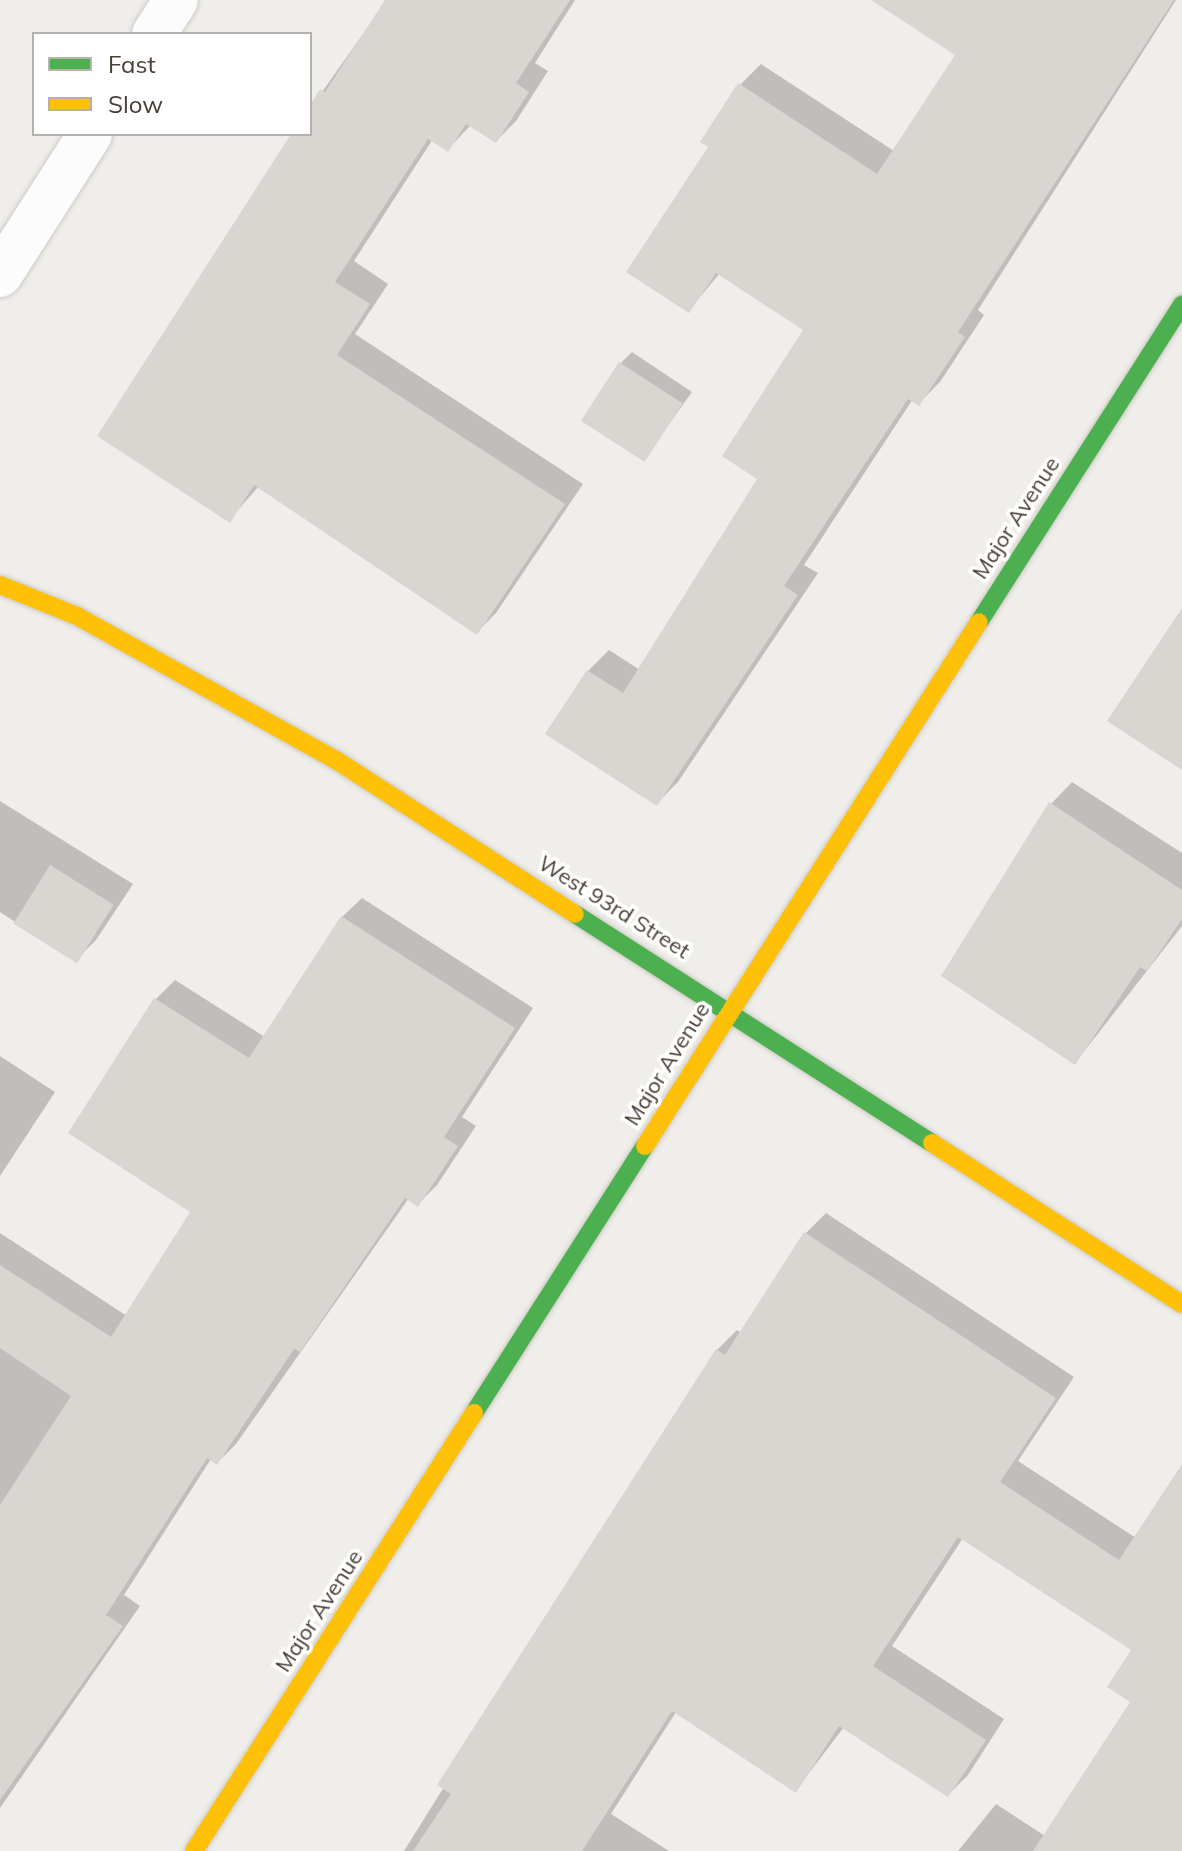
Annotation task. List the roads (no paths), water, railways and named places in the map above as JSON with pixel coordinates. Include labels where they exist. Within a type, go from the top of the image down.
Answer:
[{"type":"street","points":[[155,32],[176,0]]},
{"type":"street","points":[[0,275],[89,136]]},
{"type":"street","name":"Major Avenue","points":[[194,1851],[1182,304]]},
{"type":"street","name":"West 93rd Street","points":[[0,585],[77,616],[336,760],[730,1009],[1182,1304]]}]
